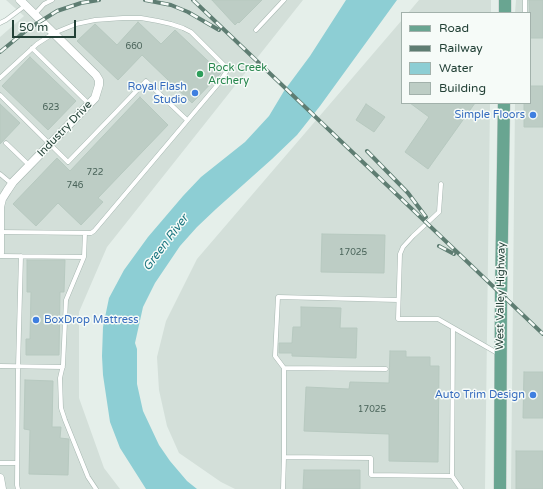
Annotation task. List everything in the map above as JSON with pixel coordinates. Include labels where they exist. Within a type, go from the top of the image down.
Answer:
[{"type":"main road","points":[[505,0],[505,12]]},
{"type":"main road","name":"West Valley Highway","points":[[500,489],[504,104]]},
{"type":"street","name":"Industry Drive","points":[[0,252],[0,206],[2,199],[12,184],[90,104],[98,91],[99,80],[96,74],[23,2]]},
{"type":"street","points":[[0,478],[2,489]]},
{"type":"lane","points":[[34,14],[44,4],[52,0]]},
{"type":"lane","points":[[256,30],[284,0]]},
{"type":"lane","points":[[525,0],[525,12]]},
{"type":"lane","points":[[0,23],[6,20],[23,2]]},
{"type":"lane","points":[[0,78],[32,48],[54,33],[76,24],[95,20],[123,18],[141,18],[171,24],[191,32],[228,69],[219,83],[94,231],[91,233],[85,233],[0,230]]},
{"type":"lane","points":[[32,48],[90,104]]},
{"type":"lane","points":[[0,95],[68,162],[146,81],[188,120]]},
{"type":"lane","points":[[6,143],[30,165]]},
{"type":"lane","points":[[0,174],[12,184]]},
{"type":"lane","points":[[441,184],[439,212],[413,236],[403,247],[400,254],[398,319],[438,319],[501,355]]},
{"type":"lane","points":[[85,233],[84,257],[66,300],[63,367],[60,378],[61,408],[88,477],[96,489]]},
{"type":"lane","points":[[0,256],[84,257]]},
{"type":"lane","points":[[18,489],[18,366],[21,256]]},
{"type":"lane","points":[[283,489],[284,368],[275,356],[278,297],[398,300]]},
{"type":"lane","points":[[453,328],[452,476],[461,489]]},
{"type":"lane","points":[[0,366],[63,367]]},
{"type":"lane","points":[[284,368],[386,369]]},
{"type":"lane","points":[[284,457],[371,458],[371,475],[452,476]]},
{"type":"lane","points":[[0,463],[17,463]]},
{"type":"shaded area","points":[[6,0],[303,0],[107,247],[79,312],[79,398],[104,468],[120,489],[0,489],[0,37],[24,16]]},
{"type":"shaded area","points":[[419,0],[491,0],[491,12],[409,12]]},
{"type":"shaded area","points":[[516,0],[543,0],[543,489],[511,489],[515,104],[531,104],[531,12],[515,12]]},
{"type":"shaded area","points":[[401,21],[401,104],[490,104],[485,489],[235,489],[221,482],[179,453],[167,426],[159,390],[157,357],[166,321],[197,259]]},
{"type":"water","name":"Green River","points":[[346,0],[397,0],[320,106],[297,135],[197,227],[180,246],[155,283],[143,307],[135,343],[137,349],[137,384],[143,411],[159,445],[170,461],[187,481],[197,489],[146,489],[120,448],[110,422],[103,375],[102,356],[103,327],[109,298],[124,270],[148,237],[183,196],[201,177],[245,142],[269,116],[284,91],[310,56]]},
{"type":"building","points":[[212,0],[262,0],[239,23],[238,22],[235,25]]},
{"type":"building","points":[[529,0],[543,0],[543,38],[531,38],[531,12],[529,12]]},
{"type":"building","points":[[138,22],[161,44],[175,30],[221,73],[192,103],[142,55],[118,80],[77,41],[95,24],[117,45]]},
{"type":"building","points":[[30,57],[76,101],[48,130],[2,86]]},
{"type":"building","name":"Simple Floors","points":[[531,86],[543,86],[543,127],[524,127],[524,104],[531,104]]},
{"type":"building","points":[[140,97],[168,125],[98,198],[103,202],[81,225],[58,203],[36,226],[13,204],[57,158],[70,171]]},
{"type":"building","points":[[0,104],[20,123],[0,144]]},
{"type":"building","points":[[366,104],[385,117],[374,132],[356,120]]},
{"type":"building","points":[[411,104],[474,104],[428,169],[405,152],[429,117]]},
{"type":"building","points":[[322,234],[385,235],[384,273],[321,272]]},
{"type":"building","points":[[27,260],[65,260],[64,292],[60,292],[59,355],[26,355],[26,339],[30,339],[31,292],[27,292]]},
{"type":"building","points":[[301,307],[341,308],[340,328],[357,328],[356,358],[292,356],[292,353],[279,353],[279,343],[292,343],[293,327],[301,327]]},
{"type":"building","points":[[390,351],[406,351],[406,357],[430,357],[430,366],[439,366],[438,462],[389,461],[389,434],[304,431],[306,387],[349,389],[350,382],[389,383]]},
{"type":"building","name":"Auto Trim Design","points":[[524,372],[543,372],[543,418],[523,418]]},
{"type":"building","points":[[25,380],[53,381],[52,427],[61,427],[60,438],[69,439],[68,475],[29,474],[30,430],[24,429]]},
{"type":"building","points":[[516,451],[543,451],[543,489],[516,489]]},
{"type":"building","points":[[304,470],[360,470],[360,489],[303,489]]},
{"type":"railway","points":[[0,52],[28,29],[57,11],[81,3],[99,0]]},
{"type":"railway","points":[[145,0],[171,5],[188,12],[219,30]]},
{"type":"railway","points":[[193,0],[543,334]]},
{"type":"railway","points":[[367,151],[408,193],[426,217]]},
{"type":"railway","points":[[439,246],[454,254]]},
{"type":"place","name":"Rock Creek Archery","points":[[200,74]]},
{"type":"place","name":"Royal Flash Studio","points":[[195,93]]},
{"type":"place","name":"Simple Floors","points":[[533,115]]},
{"type":"place","name":"BoxDrop Mattress","points":[[36,320]]},
{"type":"place","name":"Auto Trim Design","points":[[533,395]]}]
